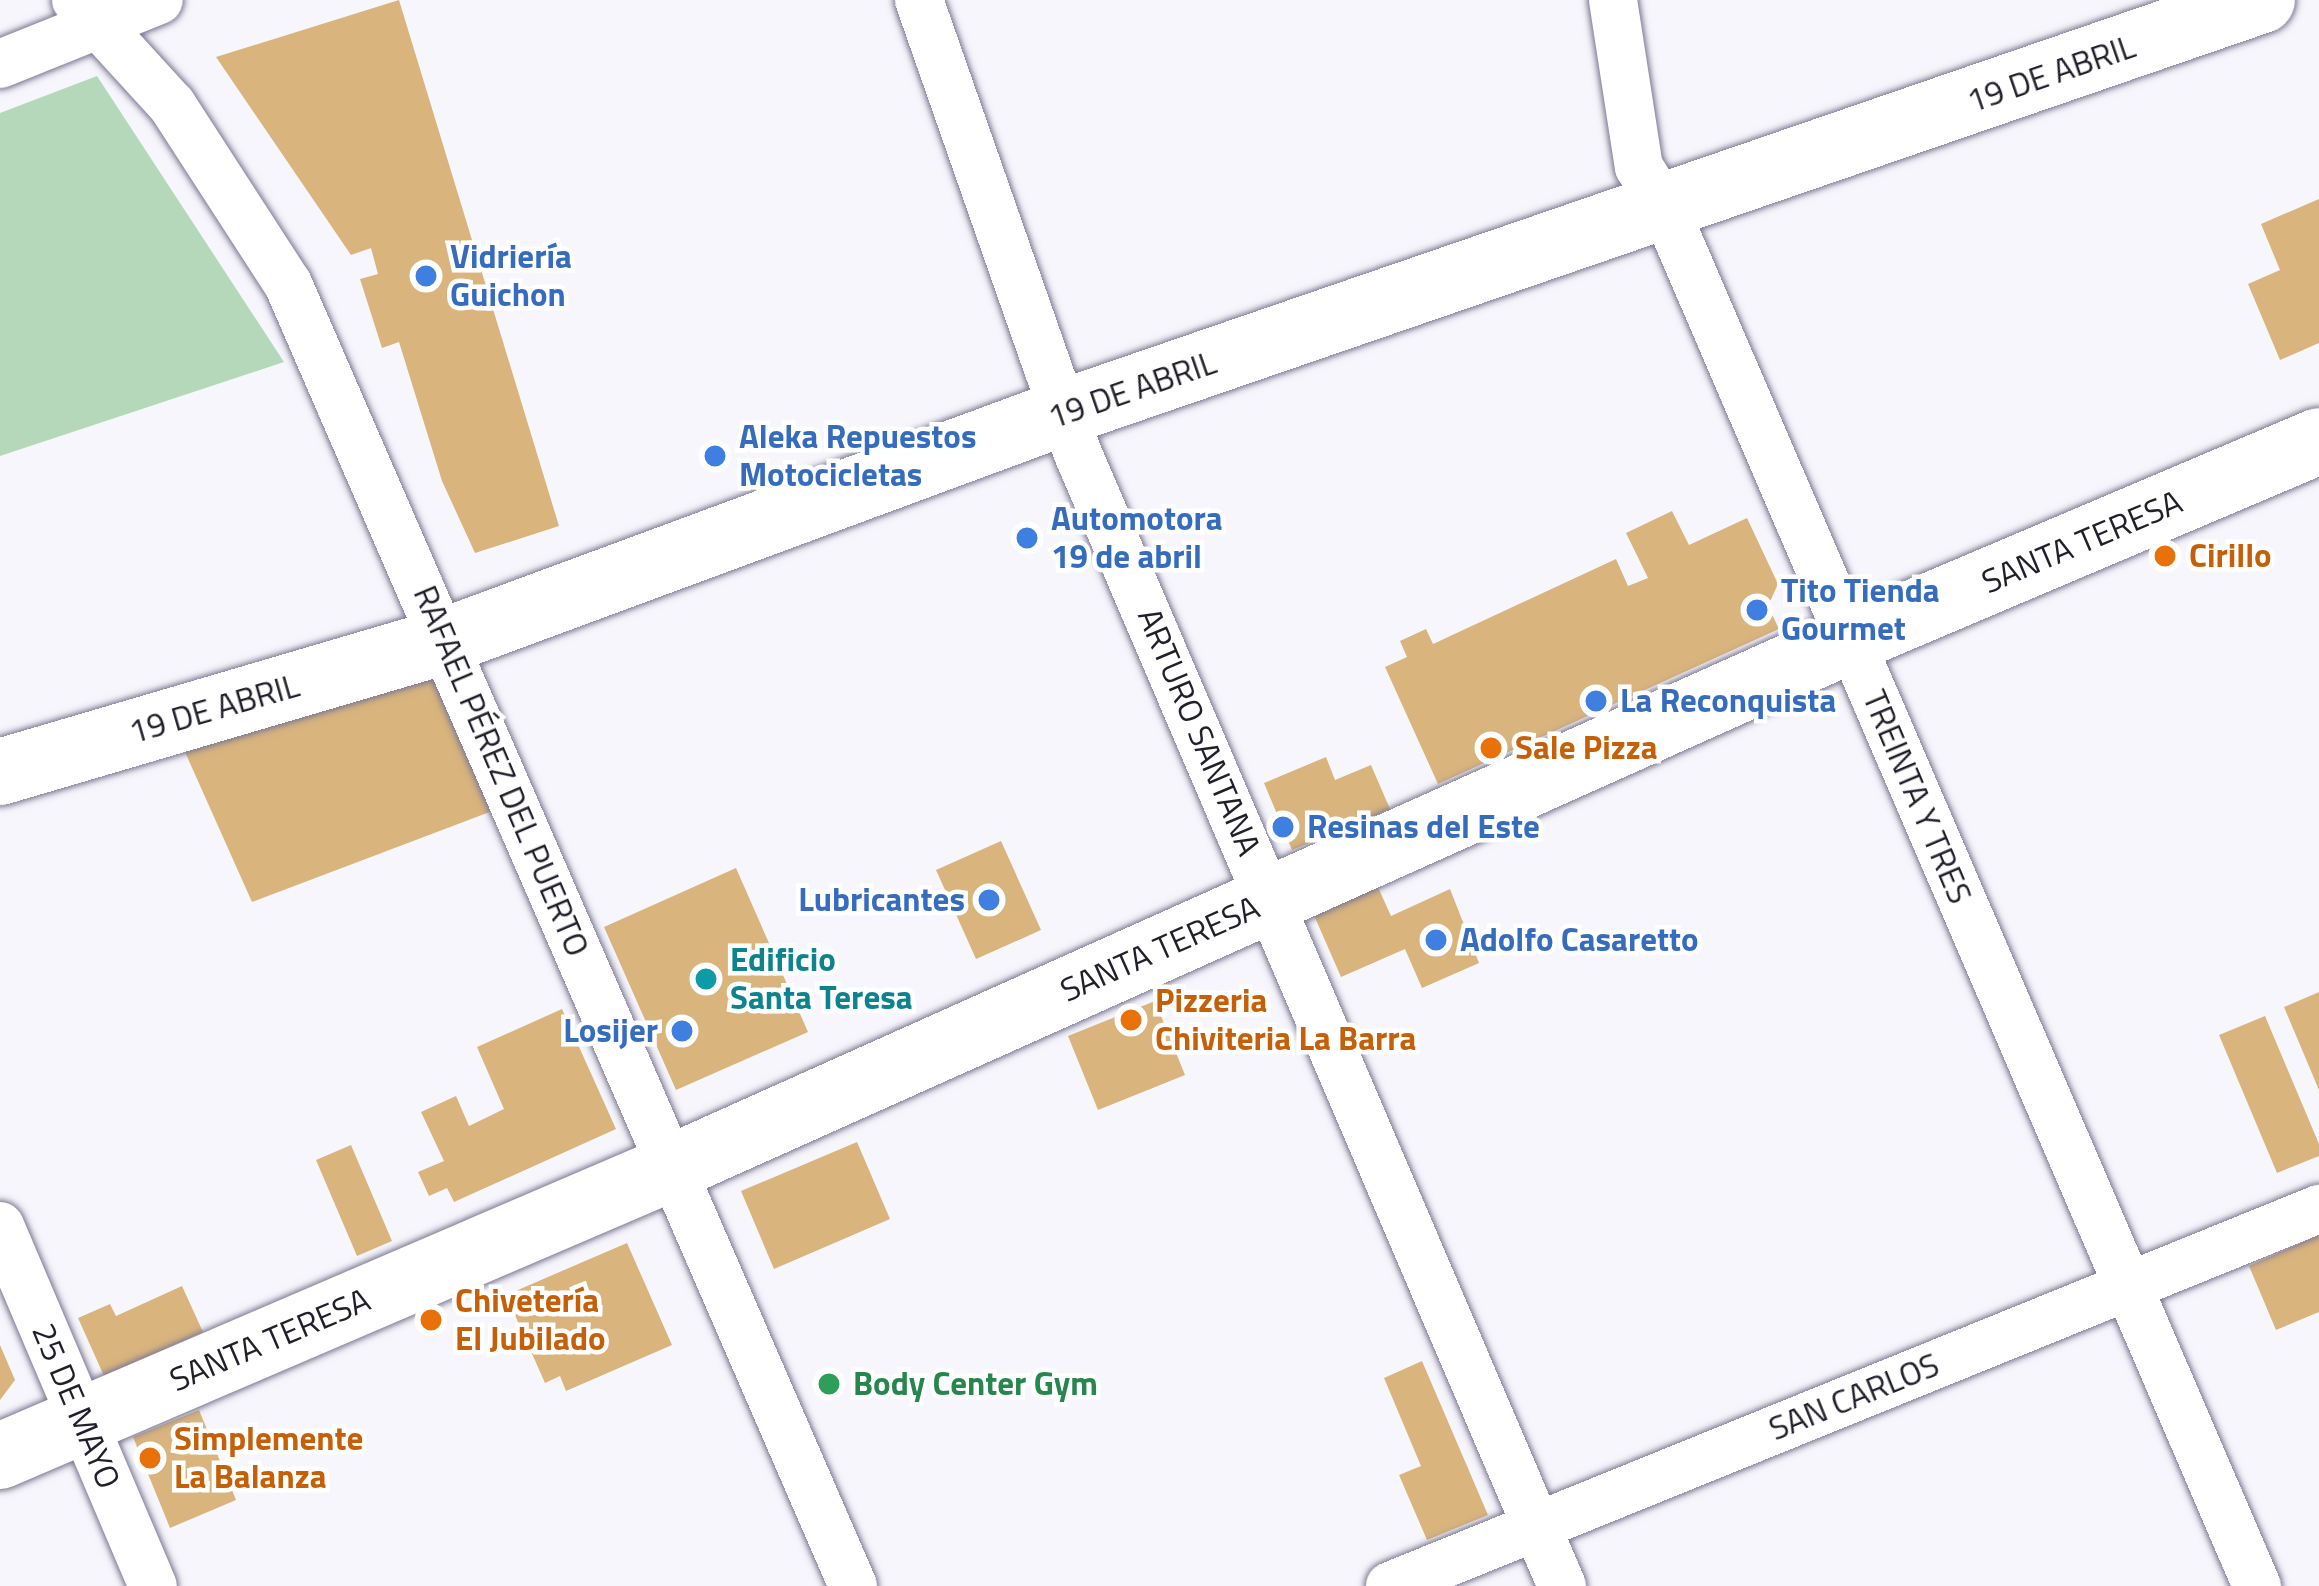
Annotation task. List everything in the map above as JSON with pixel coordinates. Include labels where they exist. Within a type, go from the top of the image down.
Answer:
[{"type":"street","points":[[0,64],[87,11],[159,0]]},
{"type":"street","name":"ARTURO SANTANA","points":[[919,0],[1062,413],[1562,1586]]},
{"type":"street","name":"TREINTA Y TRES","points":[[1612,0],[1639,167],[1665,209],[2257,1586]]},
{"type":"street","name":"19 DE ABRIL","points":[[0,772],[448,640],[1062,413],[2262,0]]},
{"type":"street","name":"RAFAEL PÉREZ DEL PUERTO","points":[[87,11],[172,105],[251,219],[448,640],[669,1169],[853,1586]]},
{"type":"street","name":"SANTA TERESA","points":[[0,1456],[669,1169],[1850,640],[2319,441]]},
{"type":"street","name":"SAN CARLOS","points":[[1390,1586],[2319,1209]]},
{"type":"street","name":"25 DE MAYO","points":[[0,1226],[153,1586]]},
{"type":"green space","points":[[97,76],[284,362],[0,456],[0,113]]},
{"type":"building","name":"Vidriería Guichon","points":[[399,0],[559,526],[475,553],[442,481],[399,342],[382,348],[360,279],[378,274],[371,248],[351,255],[216,57]]},
{"type":"building","points":[[2319,199],[2319,343],[2280,360],[2248,284],[2280,270],[2261,224]]},
{"type":"building","points":[[1672,511],[1689,545],[1747,518],[1778,584],[1768,606],[1779,629],[1438,784],[1385,667],[1407,657],[1400,641],[1426,629],[1433,644],[1616,559],[1628,586],[1648,578],[1626,533]]},
{"type":"building","points":[[433,676],[495,810],[252,902],[185,752]]},
{"type":"building","points":[[1326,757],[1335,780],[1371,765],[1390,809],[1292,850],[1264,783]]},
{"type":"building","name":"Lubricantes","points":[[1001,841],[1041,930],[976,959],[936,870]]},
{"type":"building","name":"Edificio Santa Teresa","points":[[736,868],[808,1032],[676,1090],[604,927]]},
{"type":"building","points":[[1377,885],[1391,916],[1450,889],[1479,963],[1422,988],[1405,949],[1341,977],[1313,913]]},
{"type":"building","points":[[2319,992],[2319,1090],[2284,1007]]},
{"type":"building","points":[[1155,1001],[1185,1075],[1098,1110],[1068,1036]]},
{"type":"building","points":[[562,1009],[616,1129],[454,1202],[447,1188],[429,1196],[418,1172],[444,1161],[421,1112],[456,1096],[469,1126],[504,1109],[477,1047]]},
{"type":"building","points":[[2265,1016],[2319,1144],[2319,1156],[2277,1173],[2219,1035]]},
{"type":"building","points":[[857,1142],[890,1219],[774,1269],[741,1191]]},
{"type":"building","points":[[351,1145],[392,1241],[357,1256],[316,1160]]},
{"type":"building","points":[[2319,1235],[2319,1312],[2276,1330],[2249,1266]]},
{"type":"building","points":[[627,1243],[672,1345],[566,1391],[560,1376],[545,1383],[506,1295]]},
{"type":"building","points":[[182,1286],[203,1332],[104,1376],[78,1318],[110,1304],[116,1316]]},
{"type":"building","points":[[0,1345],[15,1380],[0,1400]]},
{"type":"building","points":[[1422,1361],[1488,1515],[1427,1540],[1399,1475],[1421,1466],[1384,1378]]},
{"type":"building","points":[[199,1410],[236,1500],[170,1528],[133,1437]]},
{"type":"place","name":"Vidriería Guichon","points":[[426,276]]},
{"type":"place","name":"Aleka Repuestos Motocicletas","points":[[715,456]]},
{"type":"place","name":"Automotora 19 de abril","points":[[1027,538]]},
{"type":"place","name":"Cirillo","points":[[2165,556]]},
{"type":"place","name":"Tito Tienda Gourmet","points":[[1757,610]]},
{"type":"place","name":"La Reconquista","points":[[1596,701]]},
{"type":"place","name":"Sale Pizza","points":[[1491,748]]},
{"type":"place","name":"Resinas del Este","points":[[1283,827]]},
{"type":"place","name":"Lubricantes","points":[[989,900]]},
{"type":"place","name":"Adolfo Casaretto","points":[[1436,940]]},
{"type":"place","name":"Edificio Santa Teresa","points":[[706,979]]},
{"type":"place","name":"Pizzeria Chiviteria La Barra","points":[[1131,1020]]},
{"type":"place","name":"Losijer","points":[[682,1031]]},
{"type":"place","name":"Chivetería El Jubilado","points":[[431,1320]]},
{"type":"place","name":"Body Center Gym","points":[[829,1384]]},
{"type":"place","name":"Simplemente La Balanza","points":[[150,1458]]}]
